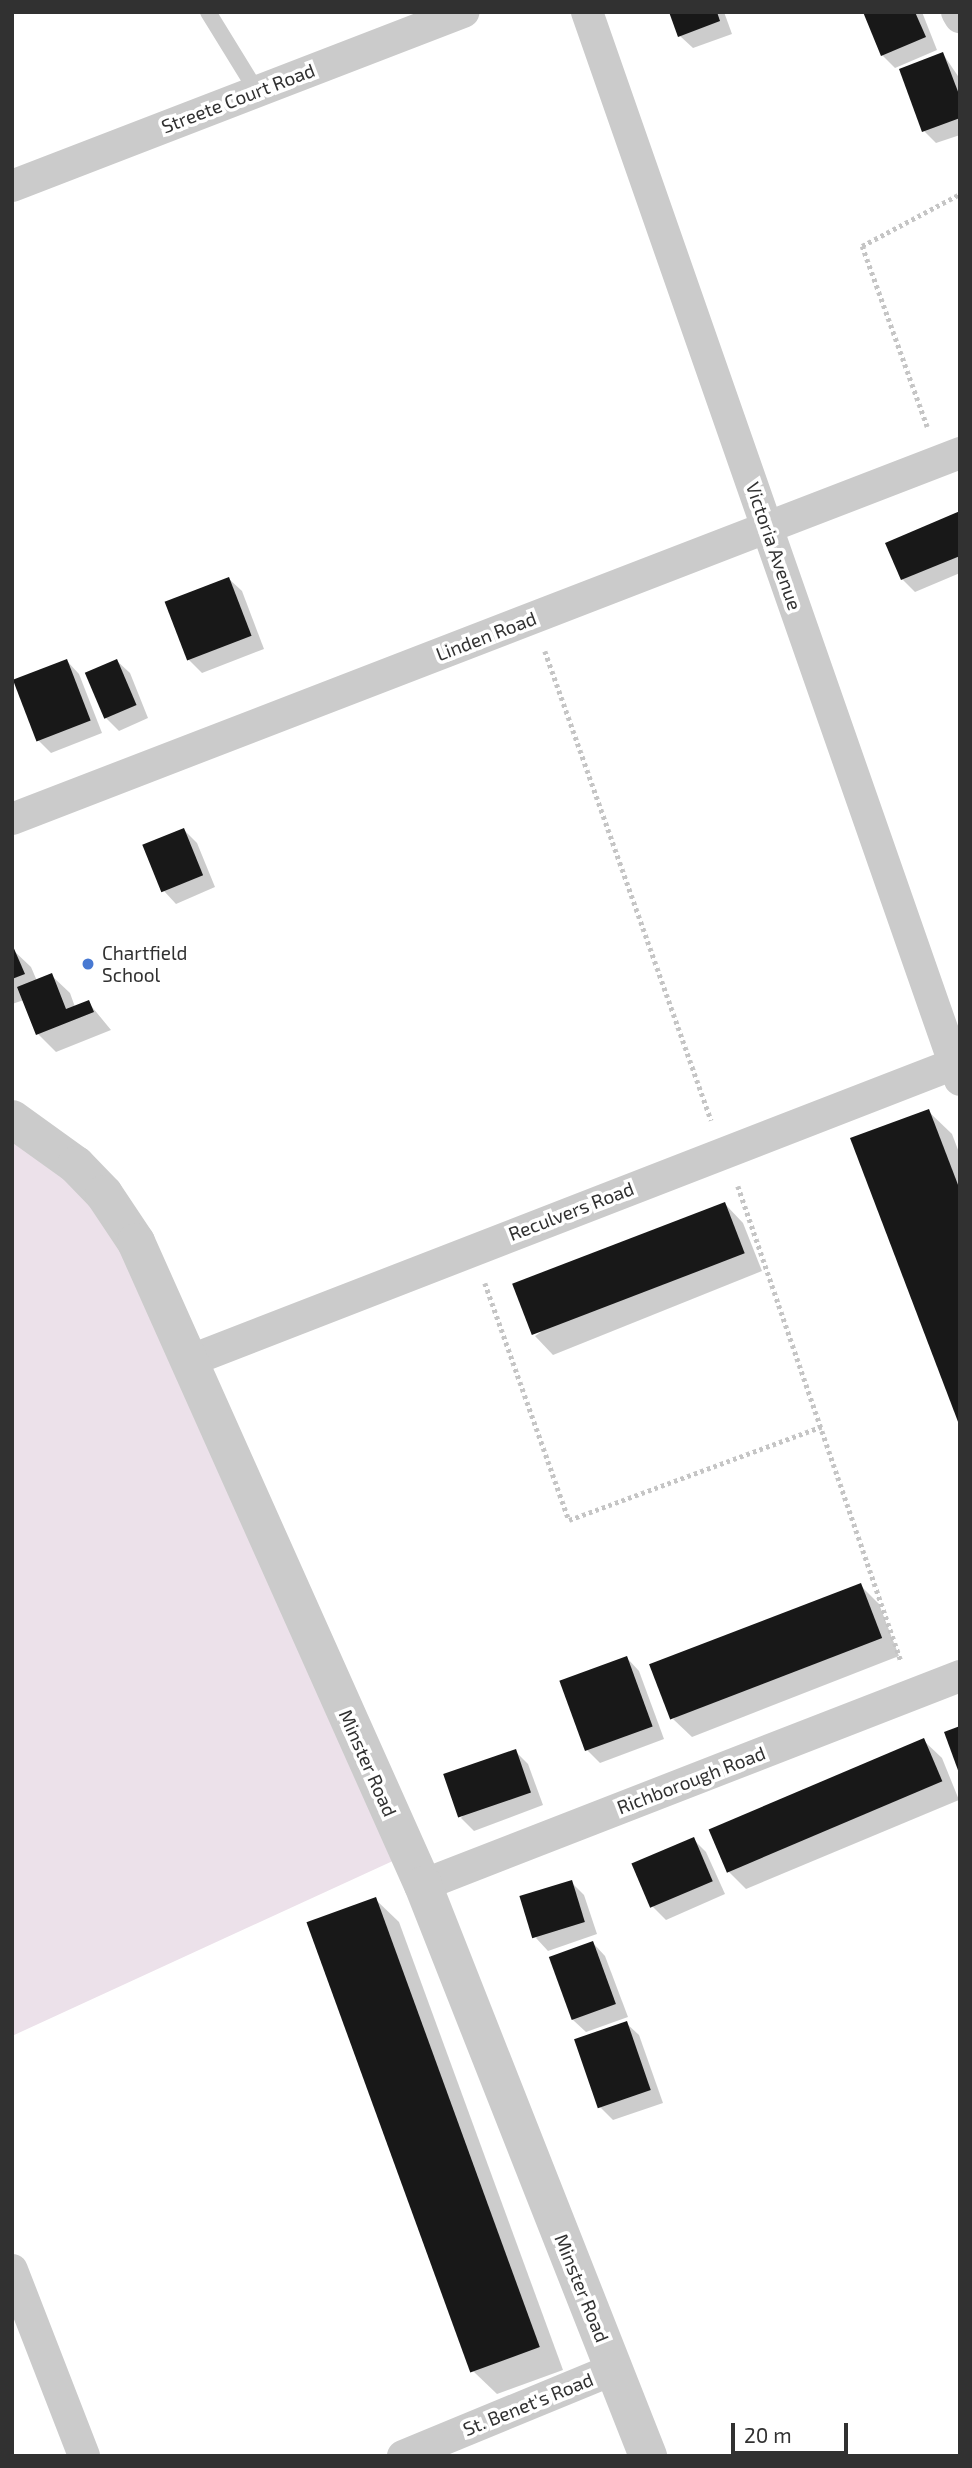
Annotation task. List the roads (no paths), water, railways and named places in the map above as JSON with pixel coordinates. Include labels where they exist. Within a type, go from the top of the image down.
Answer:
[{"type":"street","name":"Streete Court Road","points":[[12,187],[256,90],[464,12]]},
{"type":"street","name":"Victoria Avenue","points":[[587,12],[957,1072]]},
{"type":"street","points":[[957,12],[960,17]]},
{"type":"street","name":"Linden Road","points":[[12,819],[949,457]]},
{"type":"street","name":"Reculvers Road","points":[[189,1361],[724,1152],[957,1072]]},
{"type":"street","name":"Minster Road","points":[[12,1119],[51,1143],[104,1194],[136,1242],[423,1885],[648,2456]]},
{"type":"street","name":"Richborough Road","points":[[423,1885],[960,1676]]},
{"type":"street","points":[[12,2270],[84,2456]]},
{"type":"street","name":"St. Benet's Road","points":[[403,2456],[614,2369]]},
{"type":"lane","points":[[208,12],[256,90]]},
{"type":"place","name":"Chartfield School","points":[[88,964]]}]
